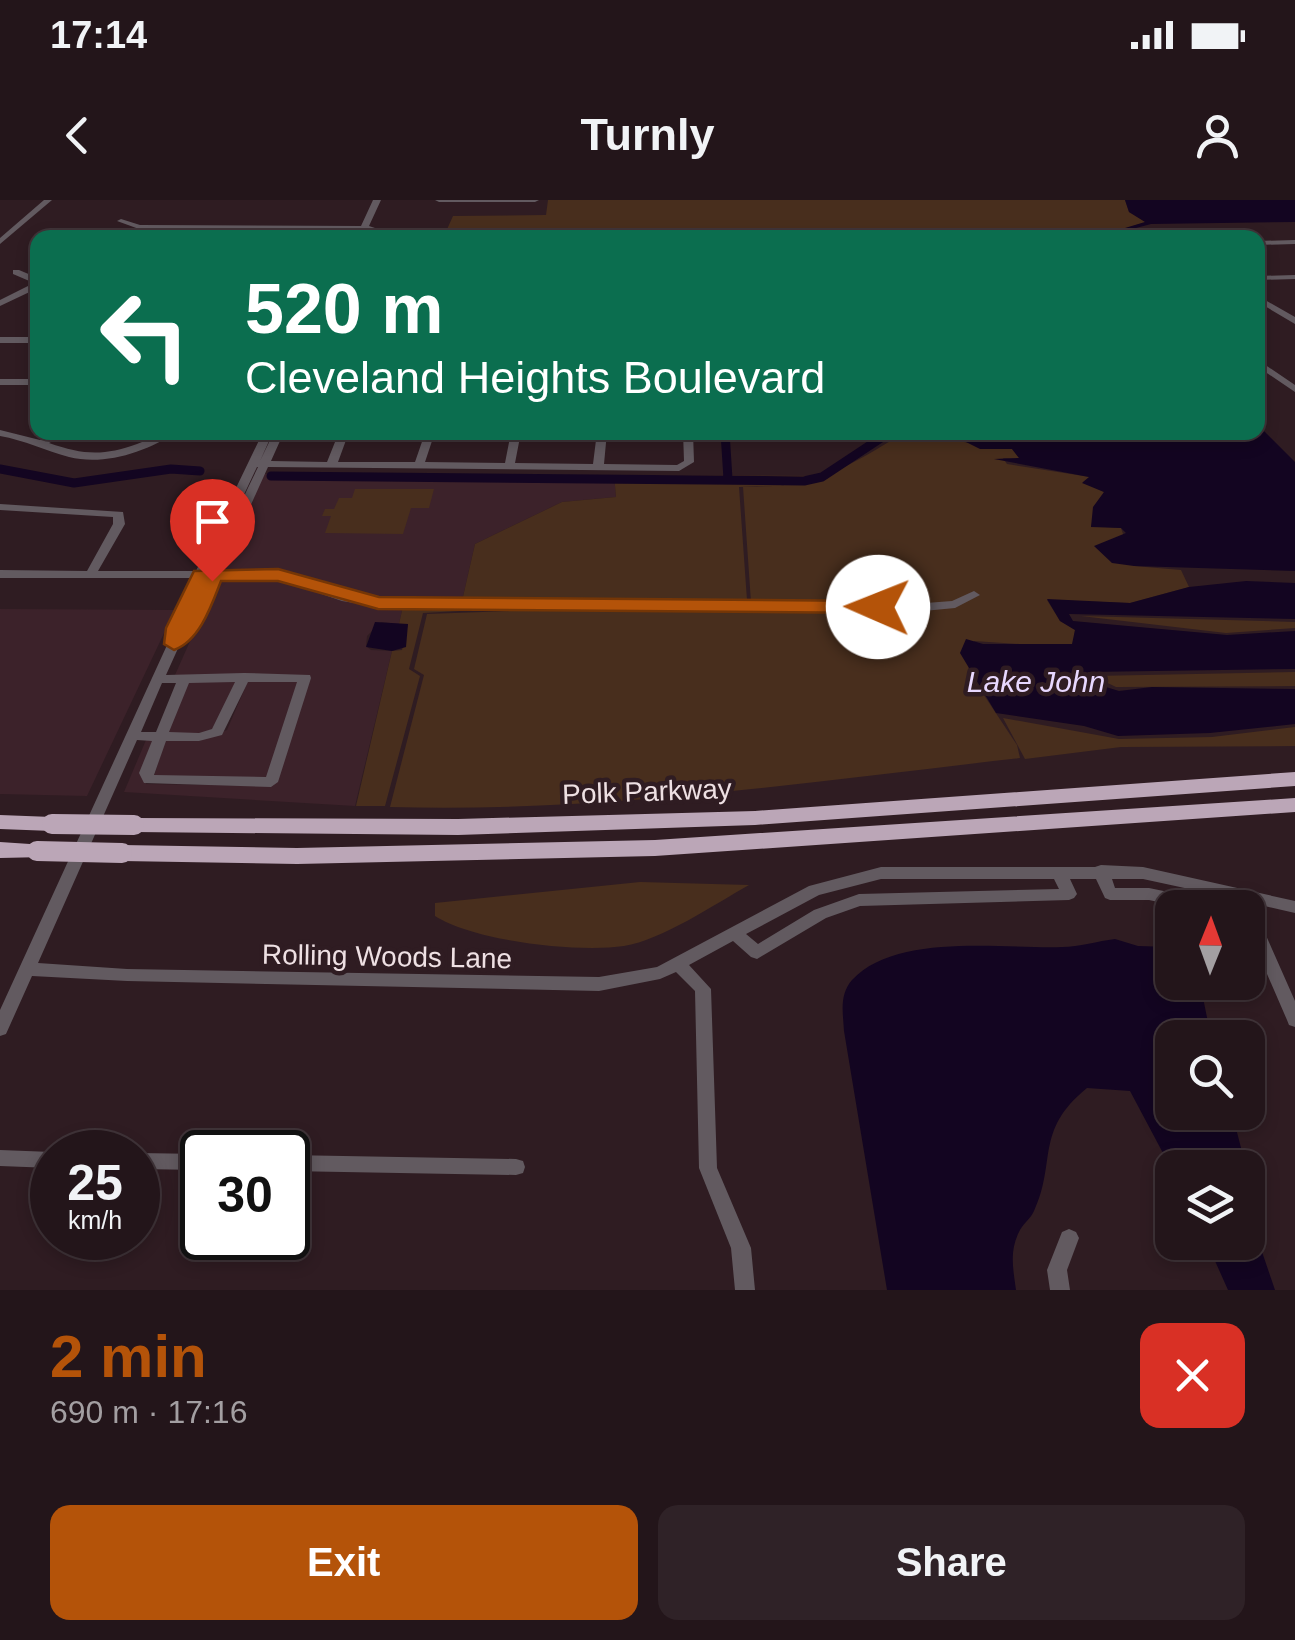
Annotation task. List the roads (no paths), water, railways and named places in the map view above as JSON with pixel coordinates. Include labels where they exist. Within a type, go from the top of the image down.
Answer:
[{"type":"highway","name":"Polk Parkway","points":[[0,820],[438,827],[755,818],[1295,779]]},
{"type":"highway","name":"Polk Parkway","points":[[0,850],[315,856],[656,848],[1295,805]]},
{"type":"street","points":[[0,242],[48,200]]},
{"type":"street","points":[[368,230],[381,200]]},
{"type":"street","points":[[439,200],[535,200]]},
{"type":"street","points":[[121,221],[139,227],[311,230]]},
{"type":"street","points":[[0,227],[18,228]]},
{"type":"street","points":[[1265,243],[1295,242]]},
{"type":"street","points":[[16,272],[30,278]]},
{"type":"street","points":[[1265,278],[1295,277]]},
{"type":"street","points":[[0,303],[30,286]]},
{"type":"street","points":[[1265,303],[1295,322]]},
{"type":"street","points":[[0,340],[30,340]]},
{"type":"street","points":[[1265,368],[1295,388]]},
{"type":"street","points":[[0,382],[30,382]]},
{"type":"street","points":[[0,433],[30,439]]},
{"type":"street","points":[[34,440],[74,456],[100,457],[148,440]]},
{"type":"street","points":[[44,442],[48,440]]},
{"type":"street","points":[[259,464],[266,440]]},
{"type":"street","points":[[0,1030],[174,644],[189,628],[208,575],[274,440]]},
{"type":"street","points":[[331,465],[341,440]]},
{"type":"street","points":[[419,466],[428,440]]},
{"type":"street","points":[[508,467],[514,440]]},
{"type":"street","points":[[598,468],[601,440]]},
{"type":"street","points":[[259,464],[679,468],[689,463],[688,440]]},
{"type":"street","points":[[0,507],[119,514],[119,524],[90,575]]},
{"type":"street","points":[[0,574],[289,576],[346,598],[378,603],[912,608],[955,604],[974,595]]},
{"type":"street","points":[[158,679],[184,678],[244,677],[305,678],[271,782],[150,780],[146,773],[184,678]]},
{"type":"street","points":[[135,736],[199,737],[222,730],[244,677]]},
{"type":"street","points":[[1101,871],[1110,894],[1155,895]]},
{"type":"street","name":"Rolling Woods Lane","points":[[28,969],[127,976],[559,985],[624,980],[679,965],[814,890],[857,877],[1101,871],[1164,876],[1221,890]]},
{"type":"street","points":[[735,933],[757,953],[820,914],[859,900],[1069,894],[1059,872]]},
{"type":"street","name":"Rolling Woods Lane","points":[[1265,900],[1295,907]]},
{"type":"street","points":[[1265,953],[1295,1020]]},
{"type":"street","points":[[679,965],[702,989],[708,1168],[740,1248],[745,1290]]},
{"type":"street","points":[[0,1158],[30,1159]]},
{"type":"street","points":[[310,1163],[516,1166]]},
{"type":"street","points":[[1060,1290],[1057,1270],[1069,1238]]},
{"type":"water","points":[[1125,200],[1295,200],[1295,222],[1151,224],[1118,230],[1145,222],[1129,212]]},
{"type":"water","points":[[1265,432],[1295,462],[1295,571],[1112,563],[1094,546],[1126,533],[1121,528],[1091,527],[1093,507],[1104,492],[1082,483],[1089,477],[994,459],[1019,458],[1012,449],[980,449],[962,440],[1265,440]]},
{"type":"water","name":"Lake John","points":[[1246,581],[1295,583],[1295,619],[1069,614],[1073,621],[1227,635],[1295,631],[1295,669],[1088,672],[1080,679],[1119,691],[1152,687],[1295,689],[1295,724],[1210,733],[1118,736],[1084,726],[996,713],[960,653],[966,639],[983,644],[1072,644],[1075,630],[1060,621],[1047,599],[1130,603],[1189,587]]},
{"type":"water","points":[[375,622],[408,624],[406,647],[392,651],[366,647]]},
{"type":"water","points":[[1115,939],[1155,946],[1155,1000],[1203,1000],[1208,1020],[1155,1020],[1155,1130],[1236,1130],[1242,1150],[1161,1150],[1130,1091],[1087,1088],[1070,1104],[1053,1133],[1041,1193],[1014,1245],[1016,1290],[887,1290],[844,1031],[843,1004],[848,986],[871,965],[922,949],[1068,947]]},
{"type":"water","points":[[1215,1260],[1265,1260],[1275,1290],[1228,1290]]},
{"type":"waterway","points":[[726,440],[728,479]]},
{"type":"waterway","points":[[271,476],[804,481],[822,477],[878,440]]},
{"type":"waterway","points":[[0,469],[74,483],[171,469],[200,471]]}]
